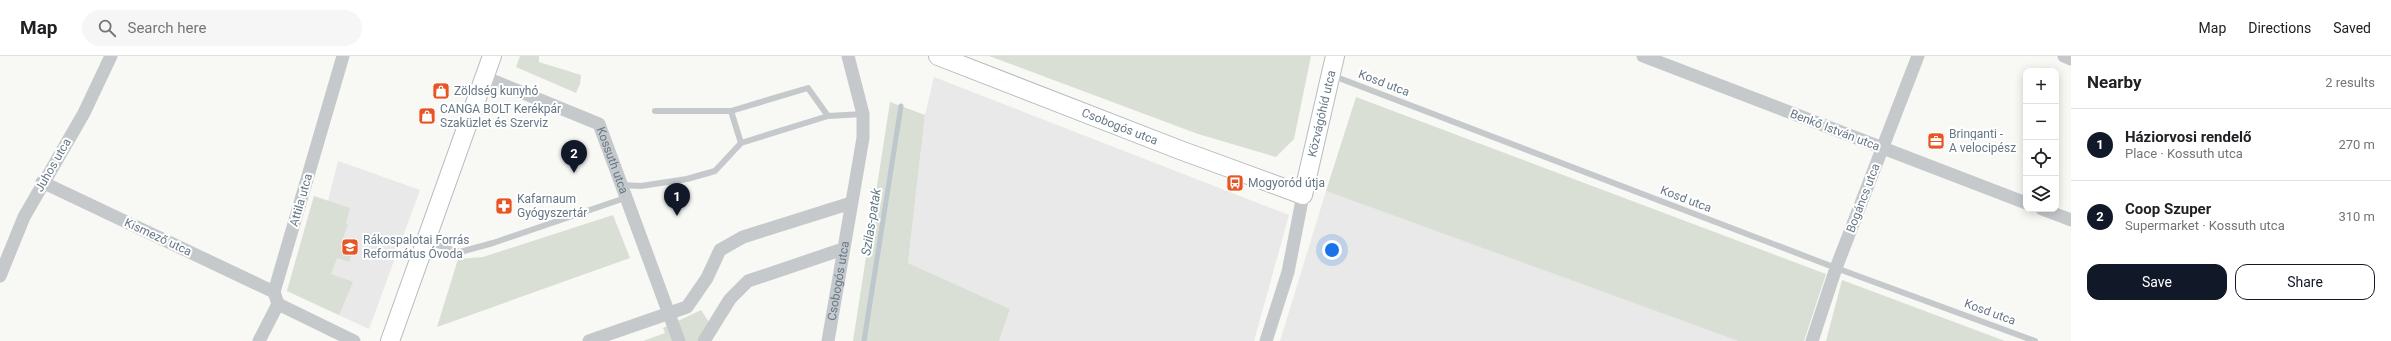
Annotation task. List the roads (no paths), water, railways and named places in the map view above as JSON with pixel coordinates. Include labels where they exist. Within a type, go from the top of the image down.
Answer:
[{"type":"street","name":"Juhos utca","points":[[0,276],[24,217],[42,182],[84,113],[111,56]]},
{"type":"street","name":"Attila utca","points":[[259,341],[276,298],[343,56]]},
{"type":"street","points":[[390,341],[424,241],[492,56]]},
{"type":"street","name":"Csobogós utca","points":[[828,341],[863,138],[863,114],[848,56]]},
{"type":"street","name":"Csobogós utca","points":[[938,56],[1180,150],[1303,195]]},
{"type":"street","name":"Közvágóhíd utca","points":[[1303,195],[1335,56]]},
{"type":"street","name":"Benkő István utca","points":[[1643,56],[2023,202]]},
{"type":"street","name":"Bogáncs utca","points":[[1812,341],[1836,268],[1918,56]]},
{"type":"street","points":[[2064,56],[2071,59]]},
{"type":"street","name":"Kossuth utca","points":[[484,77],[599,124],[620,185],[679,341]]},
{"type":"street","name":"Kismező utca","points":[[42,182],[276,298],[354,341]]},
{"type":"street","points":[[1266,341],[1288,272],[1303,195]]},
{"type":"street","points":[[589,341],[687,307],[707,278],[720,250],[743,237],[852,203]]},
{"type":"street","points":[[2050,212],[2071,220]]},
{"type":"street","points":[[704,341],[730,299],[748,281],[843,249]]},
{"type":"lane","name":"Kosd utca","points":[[1330,75],[1836,268],[2035,341]]},
{"type":"lane","points":[[655,111],[731,111],[808,88],[828,116]]},
{"type":"lane","points":[[731,111],[741,143]]},
{"type":"lane","points":[[620,185],[641,186],[687,179],[715,171],[741,143],[828,116],[863,114]]},
{"type":"lane","points":[[424,241],[460,252],[493,243],[625,198]]},
{"type":"waterway","name":"Szilas-patak","points":[[864,341],[901,106]]},
{"type":"place","name":"Zöldség kunyhó","points":[[441,91]]},
{"type":"place","name":"CANGA BOLT Kerékpár Szaküzlet és Szerviz","points":[[427,116]]},
{"type":"place","name":"Bringanti - A velocipész","points":[[1936,141]]},
{"type":"place","name":"Coop Szuper","points":[[574,173]]},
{"type":"place","name":"Mogyoród útja","points":[[1235,183]]},
{"type":"place","name":"Kafarnaum Gyógyszertár","points":[[504,206]]},
{"type":"place","name":"Háziorvosi rendelő","points":[[677,216]]},
{"type":"place","name":"Rákospalotai Forrás Református Óvoda","points":[[350,247]]}]
